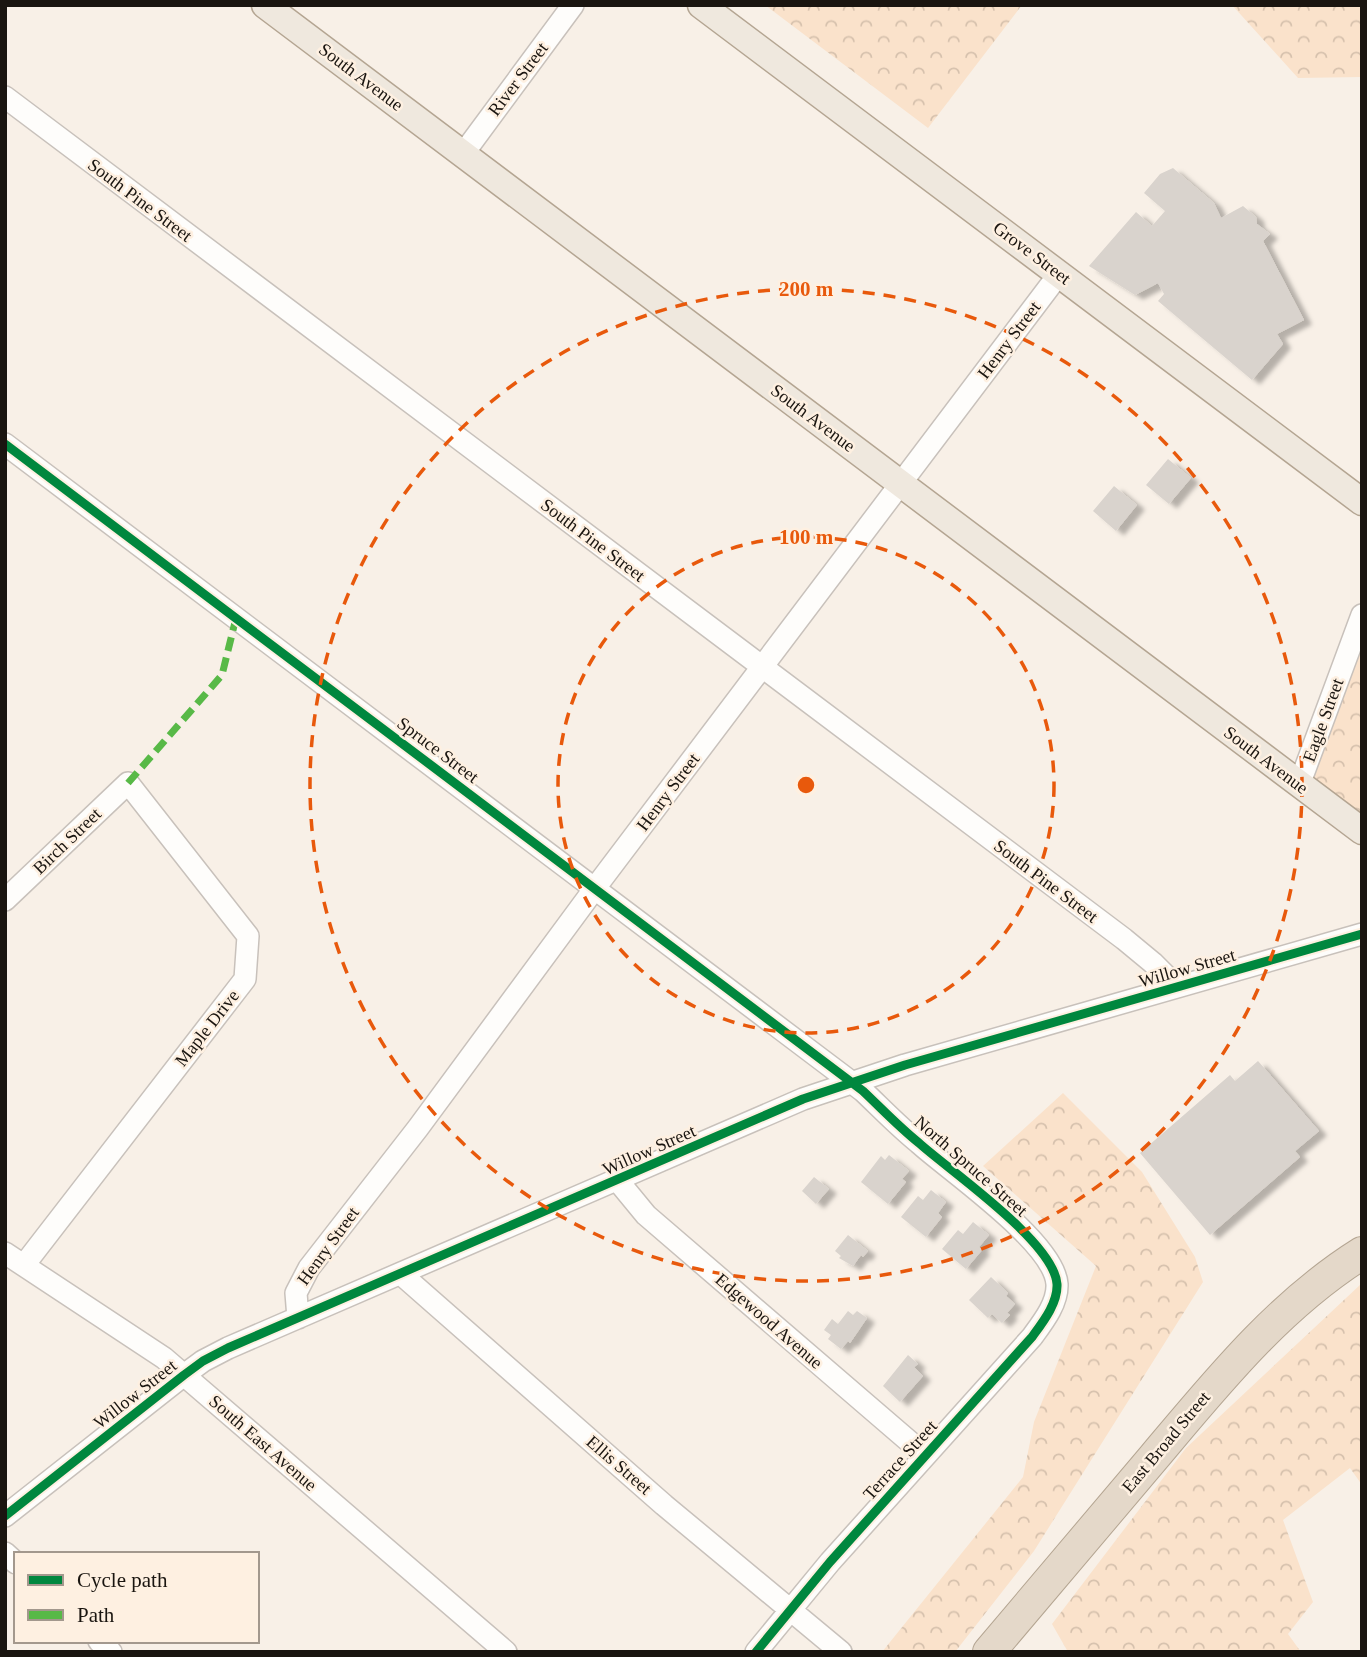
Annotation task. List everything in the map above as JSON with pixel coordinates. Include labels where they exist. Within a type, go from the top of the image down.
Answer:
[{"type":"highway","name":"East Broad Street","points":[[989,1652],[1227,1370],[1284,1314],[1321,1282],[1362,1253]]},
{"type":"main road","name":"South Avenue","points":[[265,5],[1362,831]]},
{"type":"main road","name":"Grove Street","points":[[701,5],[1362,502]]},
{"type":"street","name":"River Street","points":[[463,154],[573,5]]},
{"type":"street","name":"South Pine Street","points":[[5,97],[1124,939],[1177,987]]},
{"type":"street","name":"Henry Street","points":[[298,1318],[296,1293],[309,1268],[418,1128],[595,888],[1059,274]]},
{"type":"street","name":"Spruce Street","points":[[5,444],[852,1083]]},
{"type":"street","name":"Eagle Street","points":[[1299,785],[1362,614]]},
{"type":"street","name":"Birch Street","points":[[5,900],[128,783]]},
{"type":"street","name":"Maple Drive","points":[[24,1265],[245,979],[248,936],[128,783]]},
{"type":"street","name":"Willow Street","points":[[5,1516],[184,1375],[228,1348],[803,1099],[905,1065],[1362,934]]},
{"type":"street","name":"North Spruce Street","points":[[852,1083],[1012,1221],[1046,1258],[1054,1271],[1057,1284]]},
{"type":"street","name":"Edgewood Avenue","points":[[618,1181],[646,1215],[925,1455]]},
{"type":"street","name":"South East Avenue","points":[[5,1253],[164,1358],[506,1652]]},
{"type":"street","name":"Ellis Street","points":[[401,1274],[664,1505],[841,1652]]},
{"type":"street","name":"Terrace Street","points":[[756,1652],[925,1455],[1032,1337],[1050,1309],[1057,1284]]},
{"type":"green space","points":[[765,5],[1022,5],[928,128]]},
{"type":"green space","points":[[1232,5],[1362,5],[1362,77],[1298,78]]},
{"type":"green space","points":[[1352,642],[1362,648],[1362,831],[1299,785]]},
{"type":"green space","points":[[1063,1093],[1142,1172],[1195,1257],[1203,1282],[1034,1551],[955,1652],[882,1652],[1023,1477],[1034,1422],[1096,1266],[983,1166]]},
{"type":"green space","points":[[1361,1284],[1362,1485],[1350,1468],[1283,1520],[1313,1602],[1288,1634],[1301,1652],[1068,1652],[1052,1624],[1186,1448]]},
{"type":"building","points":[[1173,168],[1214,203],[1221,218],[1243,206],[1256,217],[1257,224],[1270,234],[1263,241],[1304,320],[1277,334],[1283,344],[1252,380],[1158,301],[1164,294],[1158,283],[1135,295],[1089,266],[1136,212],[1152,226],[1165,211],[1144,193],[1160,174]]},
{"type":"building","points":[[1168,459],[1191,478],[1169,504],[1146,485]]},
{"type":"building","points":[[1114,486],[1137,505],[1116,531],[1093,511]]},
{"type":"building","points":[[1258,1061],[1319,1131],[1295,1151],[1300,1157],[1210,1235],[1140,1153],[1230,1075],[1235,1081]]},
{"type":"building","points":[[889,1155],[909,1171],[902,1179],[906,1182],[888,1204],[861,1182],[881,1156],[885,1160]]},
{"type":"building","points":[[814,1177],[829,1189],[816,1204],[802,1191]]},
{"type":"building","points":[[931,1190],[946,1202],[938,1213],[942,1217],[926,1237],[901,1217],[918,1196],[923,1200]]},
{"type":"building","points":[[973,1222],[989,1235],[979,1247],[982,1250],[966,1269],[942,1249],[958,1230],[963,1234]]},
{"type":"building","points":[[848,1235],[868,1251],[863,1257],[861,1255],[853,1266],[839,1258],[841,1256],[835,1251]]},
{"type":"building","points":[[991,1277],[1015,1304],[1002,1323],[992,1314],[988,1318],[969,1300]]},
{"type":"building","points":[[848,1311],[853,1315],[857,1311],[867,1318],[850,1343],[848,1341],[841,1349],[828,1339],[831,1335],[824,1330],[832,1319],[838,1324]]},
{"type":"building","points":[[908,1355],[918,1364],[914,1367],[923,1376],[900,1402],[883,1386]]},
{"type":"marked path","points":[[128,783],[222,675],[236,618]]},
{"type":"cycle path","points":[[5,444],[863,1091],[912,1137],[999,1208],[1039,1248],[1051,1267],[1057,1291],[1049,1312],[1032,1337],[830,1562],[756,1652]]},
{"type":"cycle path","points":[[5,1516],[203,1361],[803,1099],[905,1065],[1362,934]]}]
